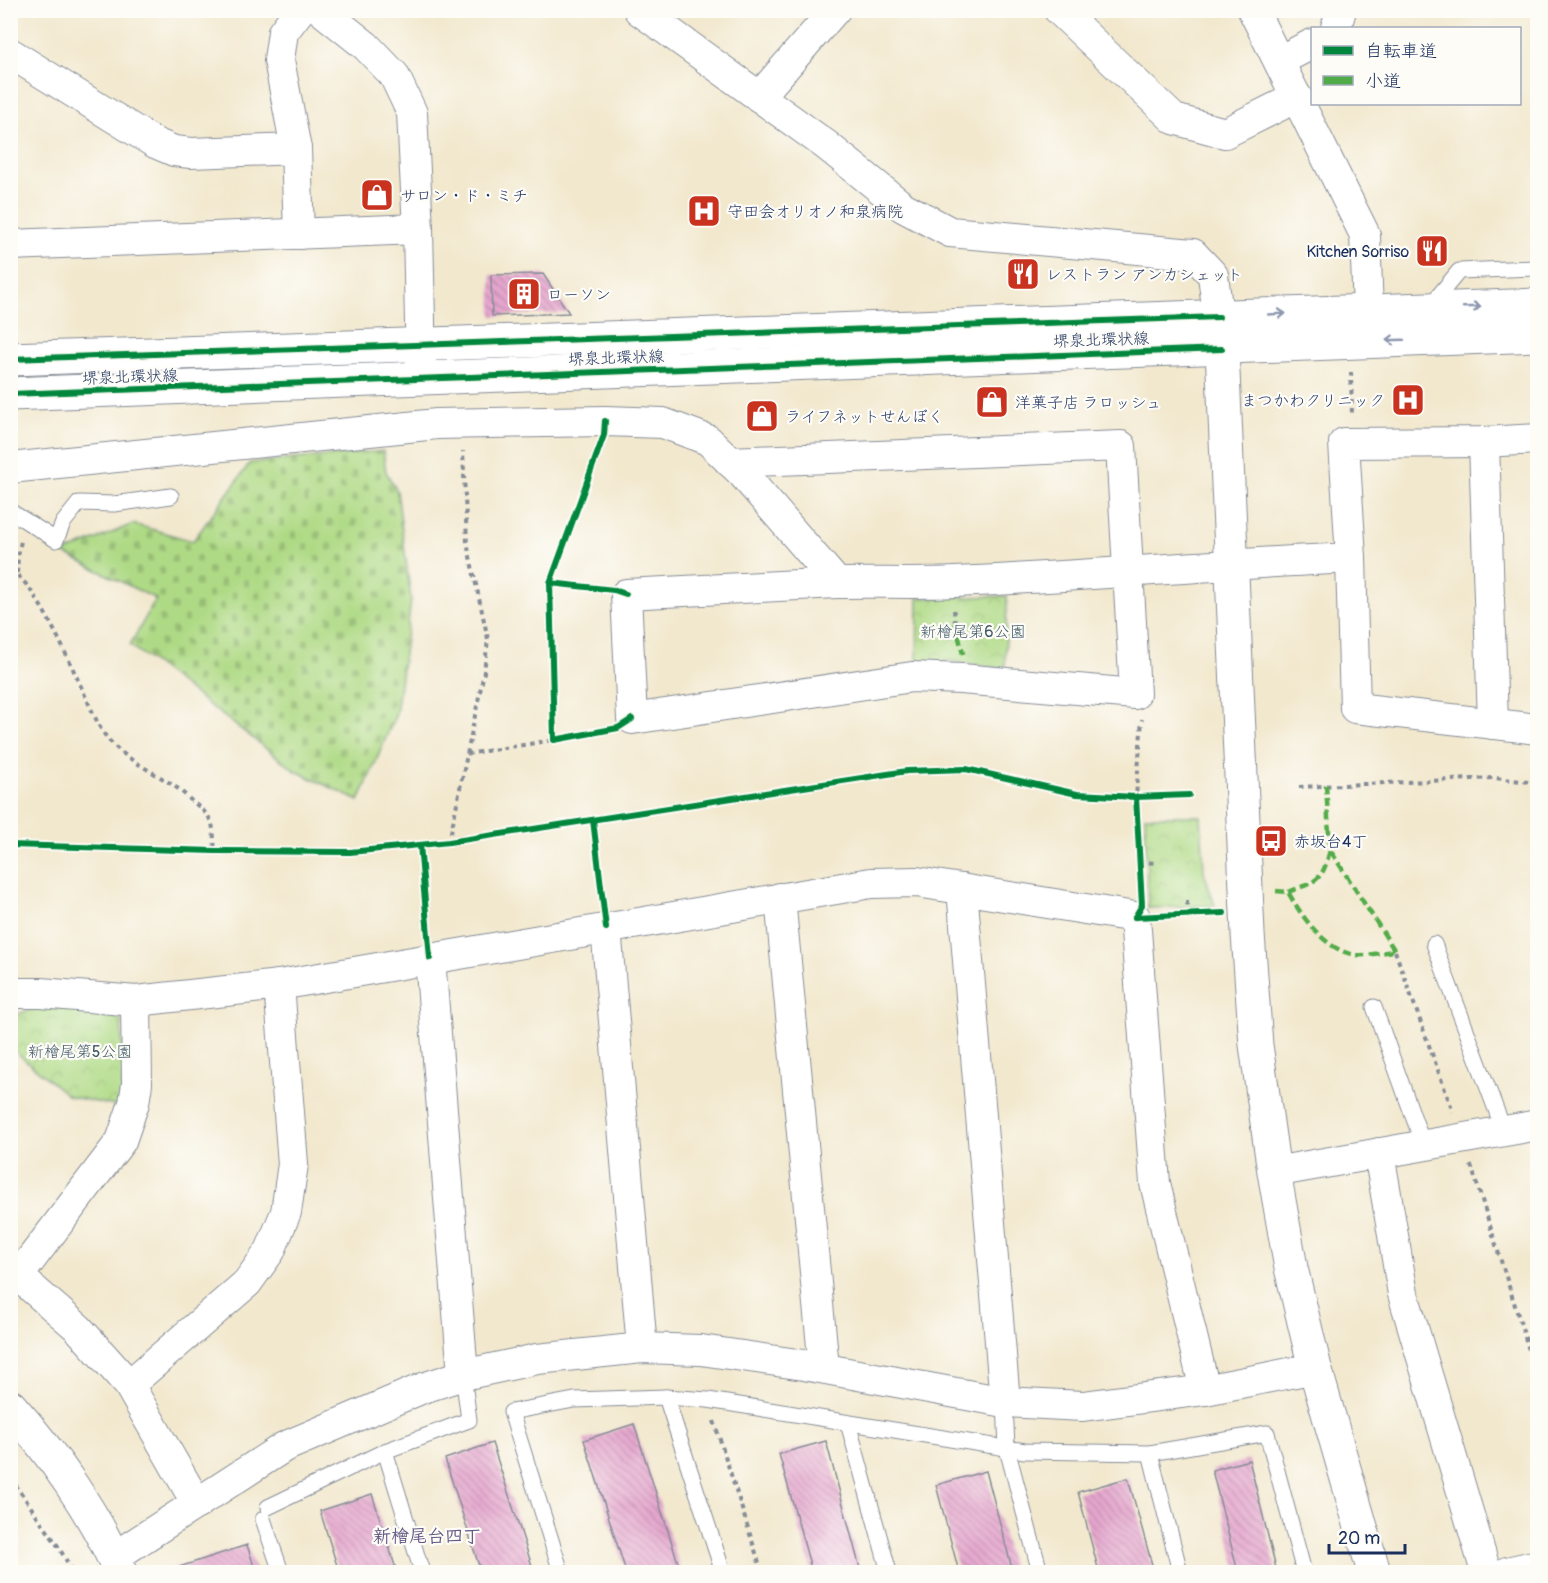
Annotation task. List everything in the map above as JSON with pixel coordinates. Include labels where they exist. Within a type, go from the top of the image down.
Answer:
[{"type":"main road","name":"堺泉北環状線","points":[[10,394],[421,362],[1219,317],[1538,305]]},
{"type":"main road","name":"堺泉北環状線","points":[[10,359],[421,362],[1222,349],[1538,335]]},
{"type":"main road","points":[[1222,349],[1248,945],[1256,1045],[1274,1172],[1291,1268],[1315,1368],[1374,1572]]},
{"type":"main road","points":[[10,1406],[71,1485],[117,1565]]},
{"type":"street","points":[[299,234],[296,149],[279,60],[283,32],[300,10]]},
{"type":"street","points":[[321,10],[366,46],[394,75],[412,113],[418,229],[421,362]]},
{"type":"street","points":[[639,10],[826,145],[903,207],[950,232],[1193,254],[1213,275],[1222,349]]},
{"type":"street","points":[[759,97],[835,10]]},
{"type":"street","points":[[1059,10],[1174,119],[1225,133],[1297,97]]},
{"type":"street","points":[[1253,10],[1365,235],[1368,310]]},
{"type":"street","points":[[1336,27],[1341,10]]},
{"type":"street","points":[[1279,61],[1311,45]]},
{"type":"street","points":[[10,53],[155,143],[174,151],[191,153],[296,149]]},
{"type":"street","points":[[10,244],[418,229]]},
{"type":"street","points":[[10,468],[462,423],[605,421],[663,423],[708,440],[742,473],[837,583]]},
{"type":"street","points":[[1538,439],[1484,442],[1344,443],[1355,708],[1538,729]]},
{"type":"street","points":[[1484,442],[1493,724]]},
{"type":"street","points":[[730,462],[1121,446],[1128,573],[1135,694],[912,677],[632,719],[626,594],[837,583],[952,582],[1128,573],[1231,564],[1350,558]]},
{"type":"street","points":[[10,993],[41,993],[136,1001],[279,986],[871,883],[917,882],[1135,917],[1155,1183],[1205,1390]]},
{"type":"street","points":[[962,889],[1005,1402]]},
{"type":"street","points":[[780,898],[824,1368]]},
{"type":"street","points":[[606,928],[642,1348]]},
{"type":"street","points":[[430,958],[463,1375]]},
{"type":"street","points":[[129,1385],[248,1283],[270,1251],[286,1212],[293,1164],[279,986]]},
{"type":"street","points":[[136,1001],[137,1084],[134,1103],[121,1141],[15,1272],[78,1328],[129,1385],[197,1504]]},
{"type":"street","points":[[1274,1172],[1538,1125]]},
{"type":"street","points":[[1379,1153],[1403,1294],[1486,1572]]},
{"type":"street","points":[[117,1565],[197,1504],[284,1447],[423,1388],[463,1375],[537,1359],[642,1348],[701,1350],[824,1368],[1005,1402],[1083,1406],[1205,1390],[1315,1368]]},
{"type":"street","points":[[1507,1572],[1538,1565]]},
{"type":"lane","points":[[1428,308],[1459,271],[1537,271]]},
{"type":"lane","points":[[10,512],[56,540],[63,523],[79,503],[114,504],[171,496]]},
{"type":"lane","points":[[1434,944],[1504,1131]]},
{"type":"lane","points":[[1374,1007],[1423,1144]]},
{"type":"lane","points":[[281,1572],[266,1513],[385,1451],[469,1420],[463,1375]]},
{"type":"lane","points":[[666,1397],[723,1572]]},
{"type":"lane","points":[[561,1572],[511,1412],[574,1400],[666,1397],[708,1400],[1025,1451],[1150,1453],[1267,1433],[1304,1572]]},
{"type":"lane","points":[[1005,1402],[1007,1449],[1040,1572]]},
{"type":"lane","points":[[848,1423],[889,1572]]},
{"type":"lane","points":[[385,1451],[422,1572]]},
{"type":"lane","points":[[1150,1453],[1180,1572]]},
{"type":"path","points":[[1351,361],[1353,443]]},
{"type":"path","points":[[554,740],[550,583],[604,435],[605,421]]},
{"type":"path","points":[[449,842],[488,639],[467,543],[462,423]]},
{"type":"path","points":[[17,573],[18,556]]},
{"type":"path","points":[[10,571],[17,573],[30,591],[67,653],[102,731],[123,754],[176,787],[204,811],[212,823],[215,851]]},
{"type":"path","points":[[550,583],[614,590],[626,594]]},
{"type":"path","points":[[1135,917],[1142,905],[1136,797],[1143,710]]},
{"type":"path","points":[[467,754],[618,728],[632,719]]},
{"type":"path","points":[[10,845],[350,852],[449,842],[907,771],[966,769],[1077,794],[1136,797],[1189,795]]},
{"type":"path","points":[[1299,787],[1494,778],[1538,783]]},
{"type":"path","points":[[593,820],[606,928]]},
{"type":"path","points":[[420,845],[430,958]]},
{"type":"path","points":[[1140,862],[1156,863]]},
{"type":"path","points":[[1187,900],[1187,914]]},
{"type":"path","points":[[1135,917],[1224,913]]},
{"type":"path","points":[[708,1400],[762,1572]]},
{"type":"path","points":[[10,1477],[58,1546],[73,1572]]},
{"type":"green space","points":[[383,451],[386,472],[397,491],[411,600],[396,714],[359,801],[296,771],[130,645],[156,599],[63,553],[133,524],[193,541],[250,463]]},
{"type":"green space","name":"新檜尾第6公園","points":[[1007,596],[1005,669],[949,661],[917,662],[918,598]]},
{"type":"green space","points":[[1145,816],[1201,816],[1204,872],[1215,906],[1148,908]]},
{"type":"green space","name":"新檜尾第5公園","points":[[45,1007],[109,1011],[121,1020],[124,1072],[120,1107],[68,1096],[11,1048],[11,1017],[31,1009]]},
{"type":"building","name":"ローソン","points":[[543,274],[569,313],[492,316],[491,275]]},
{"type":"building","points":[[634,1424],[681,1572],[626,1572],[584,1440]]},
{"type":"building","points":[[826,1441],[861,1572],[812,1572],[779,1454]]},
{"type":"building","points":[[492,1443],[534,1572],[481,1572],[445,1459]]},
{"type":"building","points":[[1249,1460],[1277,1572],[1238,1572],[1212,1470]]},
{"type":"building","points":[[986,1471],[1013,1572],[959,1572],[936,1485]]},
{"type":"building","points":[[1128,1478],[1154,1572],[1099,1572],[1078,1492]]},
{"type":"building","points":[[372,1494],[397,1572],[339,1572],[320,1511]]},
{"type":"building","points":[[247,1545],[256,1572],[176,1572],[176,1568]]},
{"type":"marked path","points":[[955,622],[963,654]]},
{"type":"marked path","points":[[1276,891],[1288,892],[1316,932],[1335,947],[1357,955],[1395,951],[1330,850],[1326,785]]},
{"type":"marked path","points":[[1288,892],[1317,879],[1324,869],[1330,850]]},
{"type":"cycle path","points":[[10,359],[1219,317]]},
{"type":"cycle path","points":[[10,394],[1222,349]]},
{"type":"cycle path","points":[[605,421],[604,435],[550,583],[554,740],[618,728],[632,719]]},
{"type":"cycle path","points":[[550,583],[614,590],[626,594]]},
{"type":"cycle path","points":[[10,845],[350,852],[449,842],[907,771],[966,769],[1077,794],[1136,797],[1189,795]]},
{"type":"cycle path","points":[[1135,917],[1142,905],[1136,797]]},
{"type":"cycle path","points":[[593,820],[606,928]]},
{"type":"cycle path","points":[[420,845],[430,958]]},
{"type":"cycle path","points":[[1135,917],[1224,913]]},
{"type":"place","name":"サロン・ド・ミチ","points":[[377,195]]},
{"type":"place","name":"守田会オリオノ和泉病院","points":[[704,211]]},
{"type":"place","name":"Kitchen Sorriso","points":[[1432,251]]},
{"type":"place","name":"レストラン アンカシェット","points":[[1023,274]]},
{"type":"place","name":"ローソン","points":[[524,294]]},
{"type":"place","name":"まつかわクリニック","points":[[1408,400]]},
{"type":"place","name":"洋菓子店 ラロッシュ","points":[[992,402]]},
{"type":"place","name":"ライフネットせんぼく","points":[[762,416]]},
{"type":"place","name":"赤坂台4丁","points":[[1271,841]]},
{"type":"district","name":"新檜尾台四丁","points":[[427,1536]]}]
